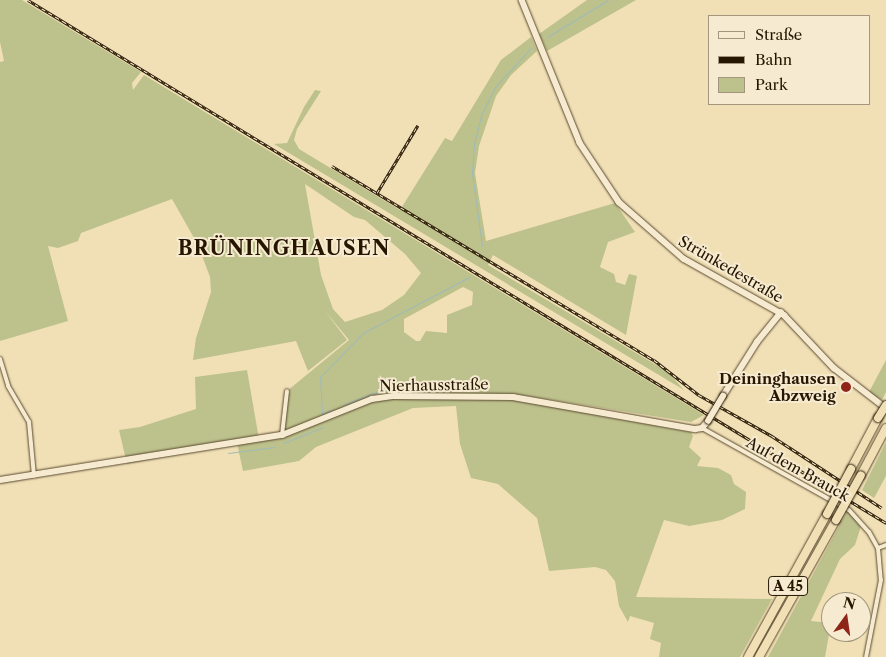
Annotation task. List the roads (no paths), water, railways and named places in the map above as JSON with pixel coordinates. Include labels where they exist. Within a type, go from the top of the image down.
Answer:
[{"type":"highway","name":"A 45","points":[[748,657],[886,406]]},
{"type":"highway","name":"A 45","points":[[759,657],[862,475],[886,428]]},
{"type":"main road","name":"Strünkedestraße","points":[[522,0],[580,143],[619,202],[684,259],[781,312],[803,332],[834,368],[886,406]]},
{"type":"main road","points":[[702,428],[757,342],[781,312]]},
{"type":"main road","name":"Nierhausstraße","points":[[0,480],[282,435],[372,399],[394,396],[513,397],[695,429],[702,428]]},
{"type":"street","points":[[0,359],[8,386],[29,422],[34,476]]},
{"type":"street","points":[[282,435],[287,391]]},
{"type":"street","name":"Auf dem Brauck","points":[[702,428],[849,510],[869,532],[878,548],[881,580],[866,657]]},
{"type":"street","points":[[878,548],[886,545]]},
{"type":"waterway","points":[[547,37],[608,0]]},
{"type":"waterway","points":[[482,246],[472,173],[474,144],[482,113],[496,86],[531,48]]},
{"type":"waterway","points":[[322,414],[320,377],[363,333],[469,277]]},
{"type":"waterway","points":[[343,405],[373,393],[394,389]]},
{"type":"waterway","points":[[323,413],[330,410]]},
{"type":"waterway","points":[[284,443],[323,427]]},
{"type":"waterway","points":[[228,453],[275,447]]},
{"type":"railway","points":[[28,0],[886,523]]},
{"type":"railway","points":[[377,193],[418,125]]},
{"type":"railway","points":[[332,166],[654,360],[699,395],[772,436],[882,508]]},
{"type":"place","name":"Deininghausen Abzweig","points":[[846,387]]},
{"type":"district","name":"BRÜNINGHAUSEN","points":[[284,248]]}]
